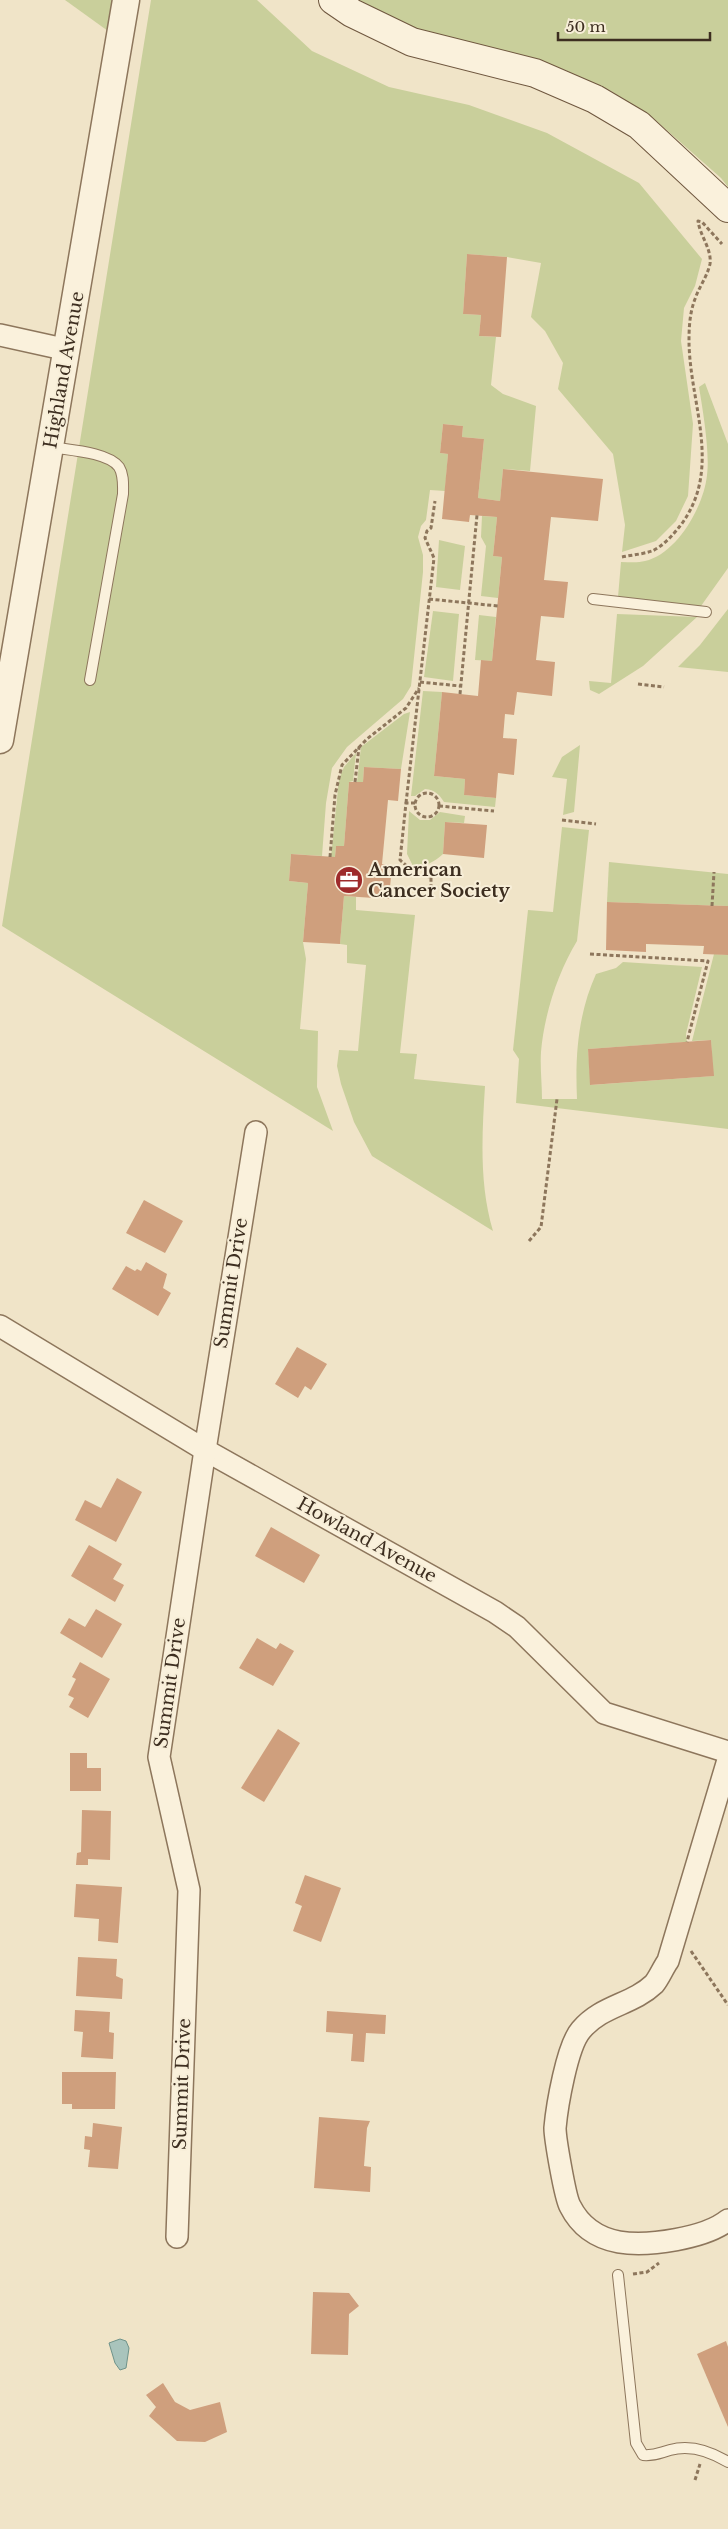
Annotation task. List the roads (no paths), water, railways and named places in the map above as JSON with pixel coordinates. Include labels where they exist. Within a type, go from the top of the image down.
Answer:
[{"type":"main road","points":[[333,0],[352,13],[412,42],[487,63],[536,73],[595,99],[639,125],[728,208]]},
{"type":"street","name":"Highland Avenue","points":[[0,740],[68,350],[126,0]]},
{"type":"street","points":[[0,335],[68,350]]},
{"type":"street","name":"Summit Drive","points":[[177,2237],[189,1890],[159,1757],[204,1450],[256,1132]]},
{"type":"street","name":"Howland Avenue","points":[[0,1326],[204,1450],[496,1612],[518,1627],[604,1713],[728,1752]]},
{"type":"street","points":[[728,1760],[668,1961],[654,1983],[637,1996],[597,2014],[580,2031],[570,2054],[555,2129],[569,2204],[579,2220],[590,2231],[605,2240],[627,2244],[662,2242],[718,2228],[728,2220]]},
{"type":"lane","points":[[51,447],[107,458],[118,466],[123,475],[123,494],[90,680]]},
{"type":"lane","points":[[593,599],[706,612]]},
{"type":"lane","points":[[618,2275],[636,2443],[643,2454],[656,2456],[670,2450],[694,2448],[714,2453],[728,2462]]},
{"type":"water","points":[[120,2339],[126,2341],[129,2348],[126,2368],[120,2370],[115,2363],[109,2343]]},
{"type":"place","name":"American Cancer Society","points":[[349,880]]}]
